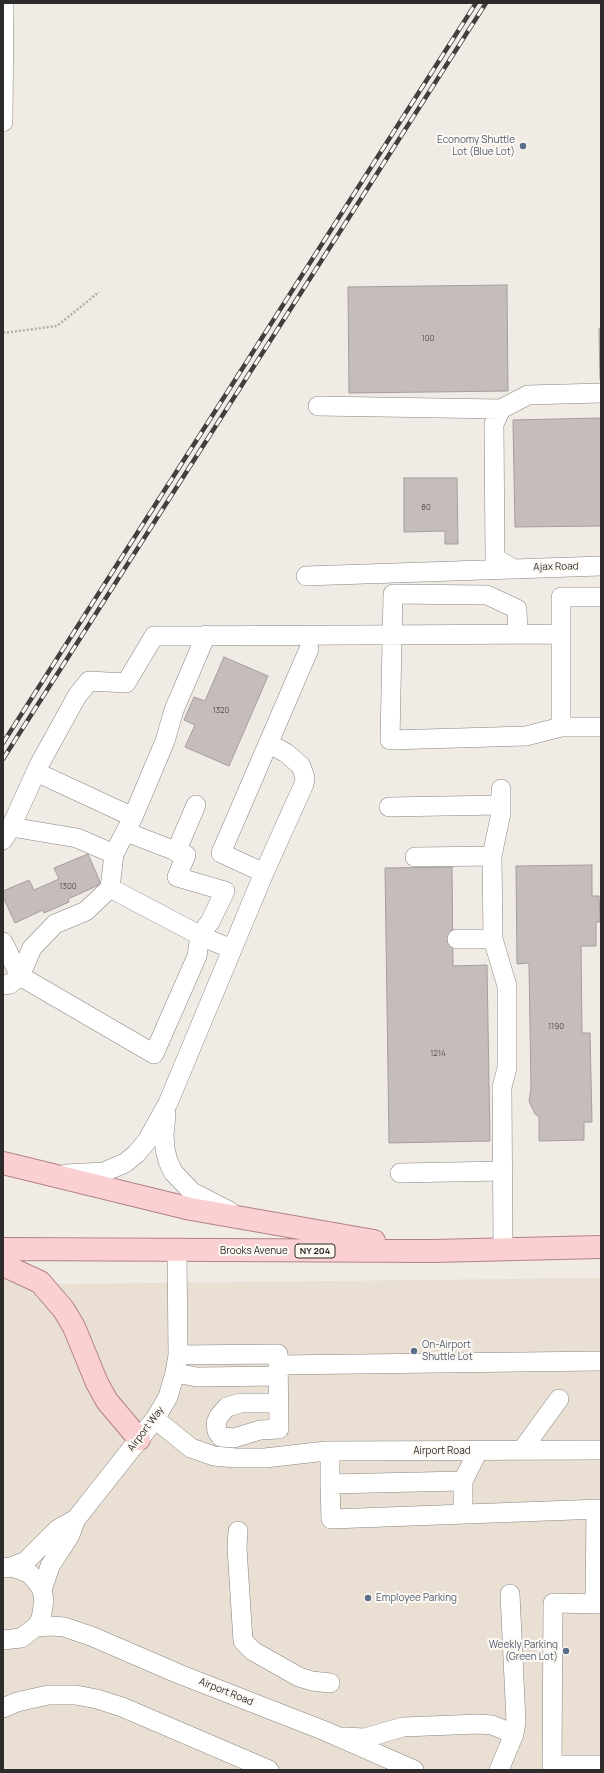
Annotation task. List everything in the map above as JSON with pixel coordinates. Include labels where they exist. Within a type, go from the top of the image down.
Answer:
[{"type":"main road","points":[[3,1163],[169,1205],[433,1251]]},
{"type":"main road","name":"Brooks Avenue","points":[[3,1249],[433,1251],[601,1247]]},
{"type":"main road","points":[[3,1265],[40,1282],[64,1310],[74,1327],[96,1383],[107,1401],[139,1439]]},
{"type":"street","points":[[3,122],[4,3]]},
{"type":"street","points":[[318,406],[501,409],[528,396],[601,393]]},
{"type":"street","points":[[501,409],[494,424],[494,558],[512,568]]},
{"type":"street","points":[[577,566],[577,597]]},
{"type":"street","name":"Ajax Road","points":[[306,576],[601,566]]},
{"type":"street","points":[[518,634],[517,609],[487,595],[394,594],[390,740],[526,736],[561,727],[601,727]]},
{"type":"street","points":[[561,727],[561,597],[601,597]]},
{"type":"street","points":[[114,854],[77,838],[7,833],[36,772],[77,696],[89,681],[126,683],[154,636],[561,634]]},
{"type":"street","points":[[3,985],[10,984],[20,976],[32,948],[55,924],[86,911],[110,888],[114,854],[130,825],[165,741],[174,710],[206,635]]},
{"type":"street","points":[[264,873],[221,853],[309,649]]},
{"type":"street","points":[[37,1172],[87,1174],[104,1172],[119,1167],[136,1154],[147,1141],[168,1103],[264,873],[302,790],[305,778],[301,766],[286,753],[268,743]]},
{"type":"street","points":[[3,942],[20,976],[154,1054],[197,956],[200,935],[210,922],[225,891],[176,877],[186,856],[176,852],[36,772]]},
{"type":"street","points":[[389,807],[501,797],[500,821],[492,856],[493,939],[506,980],[507,993],[507,1068],[502,1087],[503,1250]]},
{"type":"street","points":[[176,852],[196,805]]},
{"type":"street","points":[[415,857],[492,856]]},
{"type":"street","points":[[110,888],[200,935],[232,949]]},
{"type":"street","points":[[457,939],[493,939]]},
{"type":"street","points":[[495,1052],[494,975],[500,965]]},
{"type":"street","points":[[168,1103],[164,1127],[164,1149],[168,1161],[177,1177],[192,1192],[210,1202],[231,1212],[258,1221]]},
{"type":"street","points":[[400,1173],[503,1171]]},
{"type":"street","name":"Airport Way","points":[[42,1590],[50,1566],[70,1535],[76,1519],[155,1419],[168,1397],[176,1364],[177,1250]]},
{"type":"street","points":[[176,1364],[278,1365],[601,1361]]},
{"type":"street","points":[[278,1365],[278,1403]]},
{"type":"street","points":[[522,1450],[559,1399]]},
{"type":"street","name":"Airport Road","points":[[155,1419],[191,1448],[214,1456],[236,1458],[264,1458],[330,1452],[601,1450]]},
{"type":"street","points":[[463,1514],[462,1481],[478,1451]]},
{"type":"street","points":[[330,1452],[331,1519],[598,1509],[598,1604],[553,1603],[552,1764],[601,1765]]},
{"type":"street","points":[[330,1484],[462,1481]]},
{"type":"street","name":"Airport Way","points":[[7,1568],[26,1561],[58,1529],[76,1519]]},
{"type":"street","points":[[238,1531],[237,1548],[243,1641],[253,1651],[299,1677],[312,1681],[330,1683]]},
{"type":"street","points":[[3,1640],[21,1638],[36,1627],[44,1609],[42,1590],[30,1574],[21,1570],[7,1568]]},
{"type":"street","points":[[499,1770],[514,1734],[516,1714],[510,1594]]},
{"type":"street","name":"Airport Road","points":[[36,1627],[64,1627],[91,1636],[179,1674],[325,1732],[414,1770]]},
{"type":"street","points":[[3,1708],[28,1699],[48,1695],[76,1695],[97,1699],[122,1707],[269,1770]]},
{"type":"street","points":[[325,1732],[342,1737],[360,1738],[403,1727],[479,1724],[492,1725],[514,1734]]},
{"type":"path","points":[[3,334],[58,326],[99,292]]},
{"type":"shaded area","points":[[3,1278],[63,1284],[601,1278],[601,1770],[3,1770]]},
{"type":"building","points":[[507,285],[508,391],[349,393],[348,287]]},
{"type":"building","points":[[599,329],[601,329],[601,380],[600,380]]},
{"type":"building","points":[[601,418],[601,526],[515,527],[513,420]]},
{"type":"building","points":[[404,478],[457,478],[458,544],[445,544],[445,531],[404,532]]},
{"type":"building","points":[[224,657],[268,676],[229,766],[185,747],[195,725],[184,720],[194,697],[205,701]]},
{"type":"building","points":[[88,854],[101,884],[68,899],[69,902],[44,913],[43,910],[15,923],[3,897],[3,891],[29,880],[34,890],[59,879],[54,868]]},
{"type":"building","points":[[592,865],[592,896],[599,896],[600,922],[596,922],[596,946],[581,946],[582,1033],[590,1033],[592,1122],[584,1122],[584,1140],[539,1141],[539,1117],[535,1114],[529,1101],[531,1089],[529,963],[517,964],[516,866]]},
{"type":"building","points":[[452,867],[453,966],[487,965],[490,1141],[389,1143],[385,868]]},
{"type":"railway","points":[[3,743],[476,3]]},
{"type":"railway","points":[[3,759],[486,3]]},
{"type":"place","name":"Economy Shuttle Lot (Blue Lot)","points":[[523,146]]},
{"type":"place","name":"On-Airport Shuttle Lot","points":[[414,1351]]},
{"type":"place","name":"Employee Parking","points":[[368,1598]]},
{"type":"place","name":"Weekly Parking (Green Lot)","points":[[566,1651]]}]
